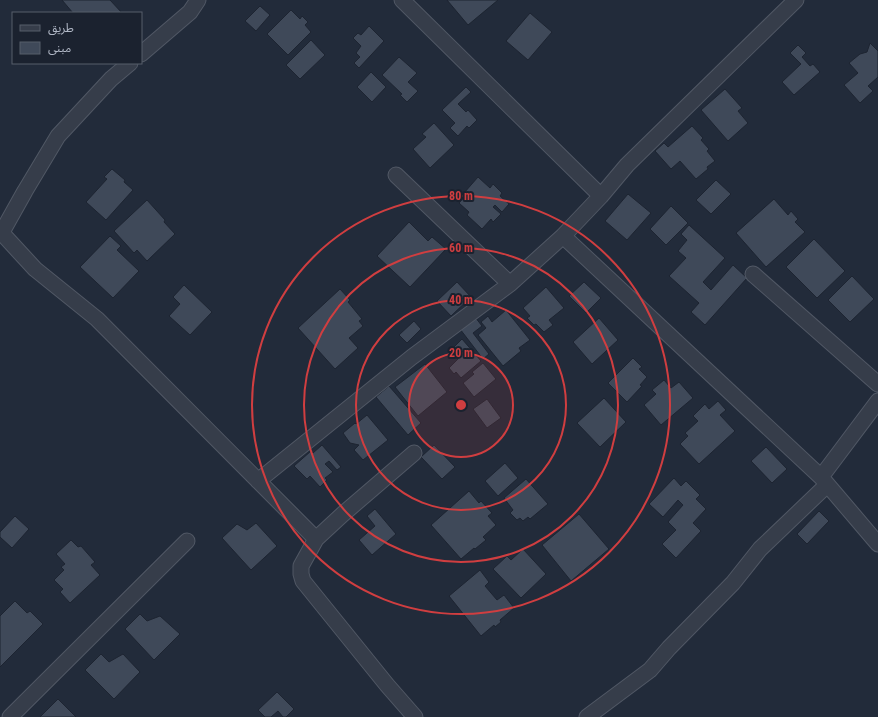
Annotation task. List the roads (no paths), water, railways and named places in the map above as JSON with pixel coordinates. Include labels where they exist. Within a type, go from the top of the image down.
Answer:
[{"type":"street","points":[[142,53],[190,12],[198,0]]},
{"type":"street","points":[[402,0],[601,196]]},
{"type":"street","points":[[258,481],[412,358],[510,284],[563,236],[601,196],[627,165],[796,0]]},
{"type":"street","points":[[129,64],[111,79],[58,136],[1,231],[35,269],[97,319],[316,539]]},
{"type":"street","points":[[396,175],[510,284]]},
{"type":"street","points":[[563,236],[724,385],[824,481],[878,544]]},
{"type":"street","points":[[753,274],[878,384]]},
{"type":"street","points":[[587,717],[650,670],[669,648],[733,583],[760,548],[824,481],[878,401]]},
{"type":"street","points":[[414,453],[316,539],[301,566],[301,574],[303,581],[387,685],[415,717]]},
{"type":"street","points":[[10,717],[187,541]]}]
